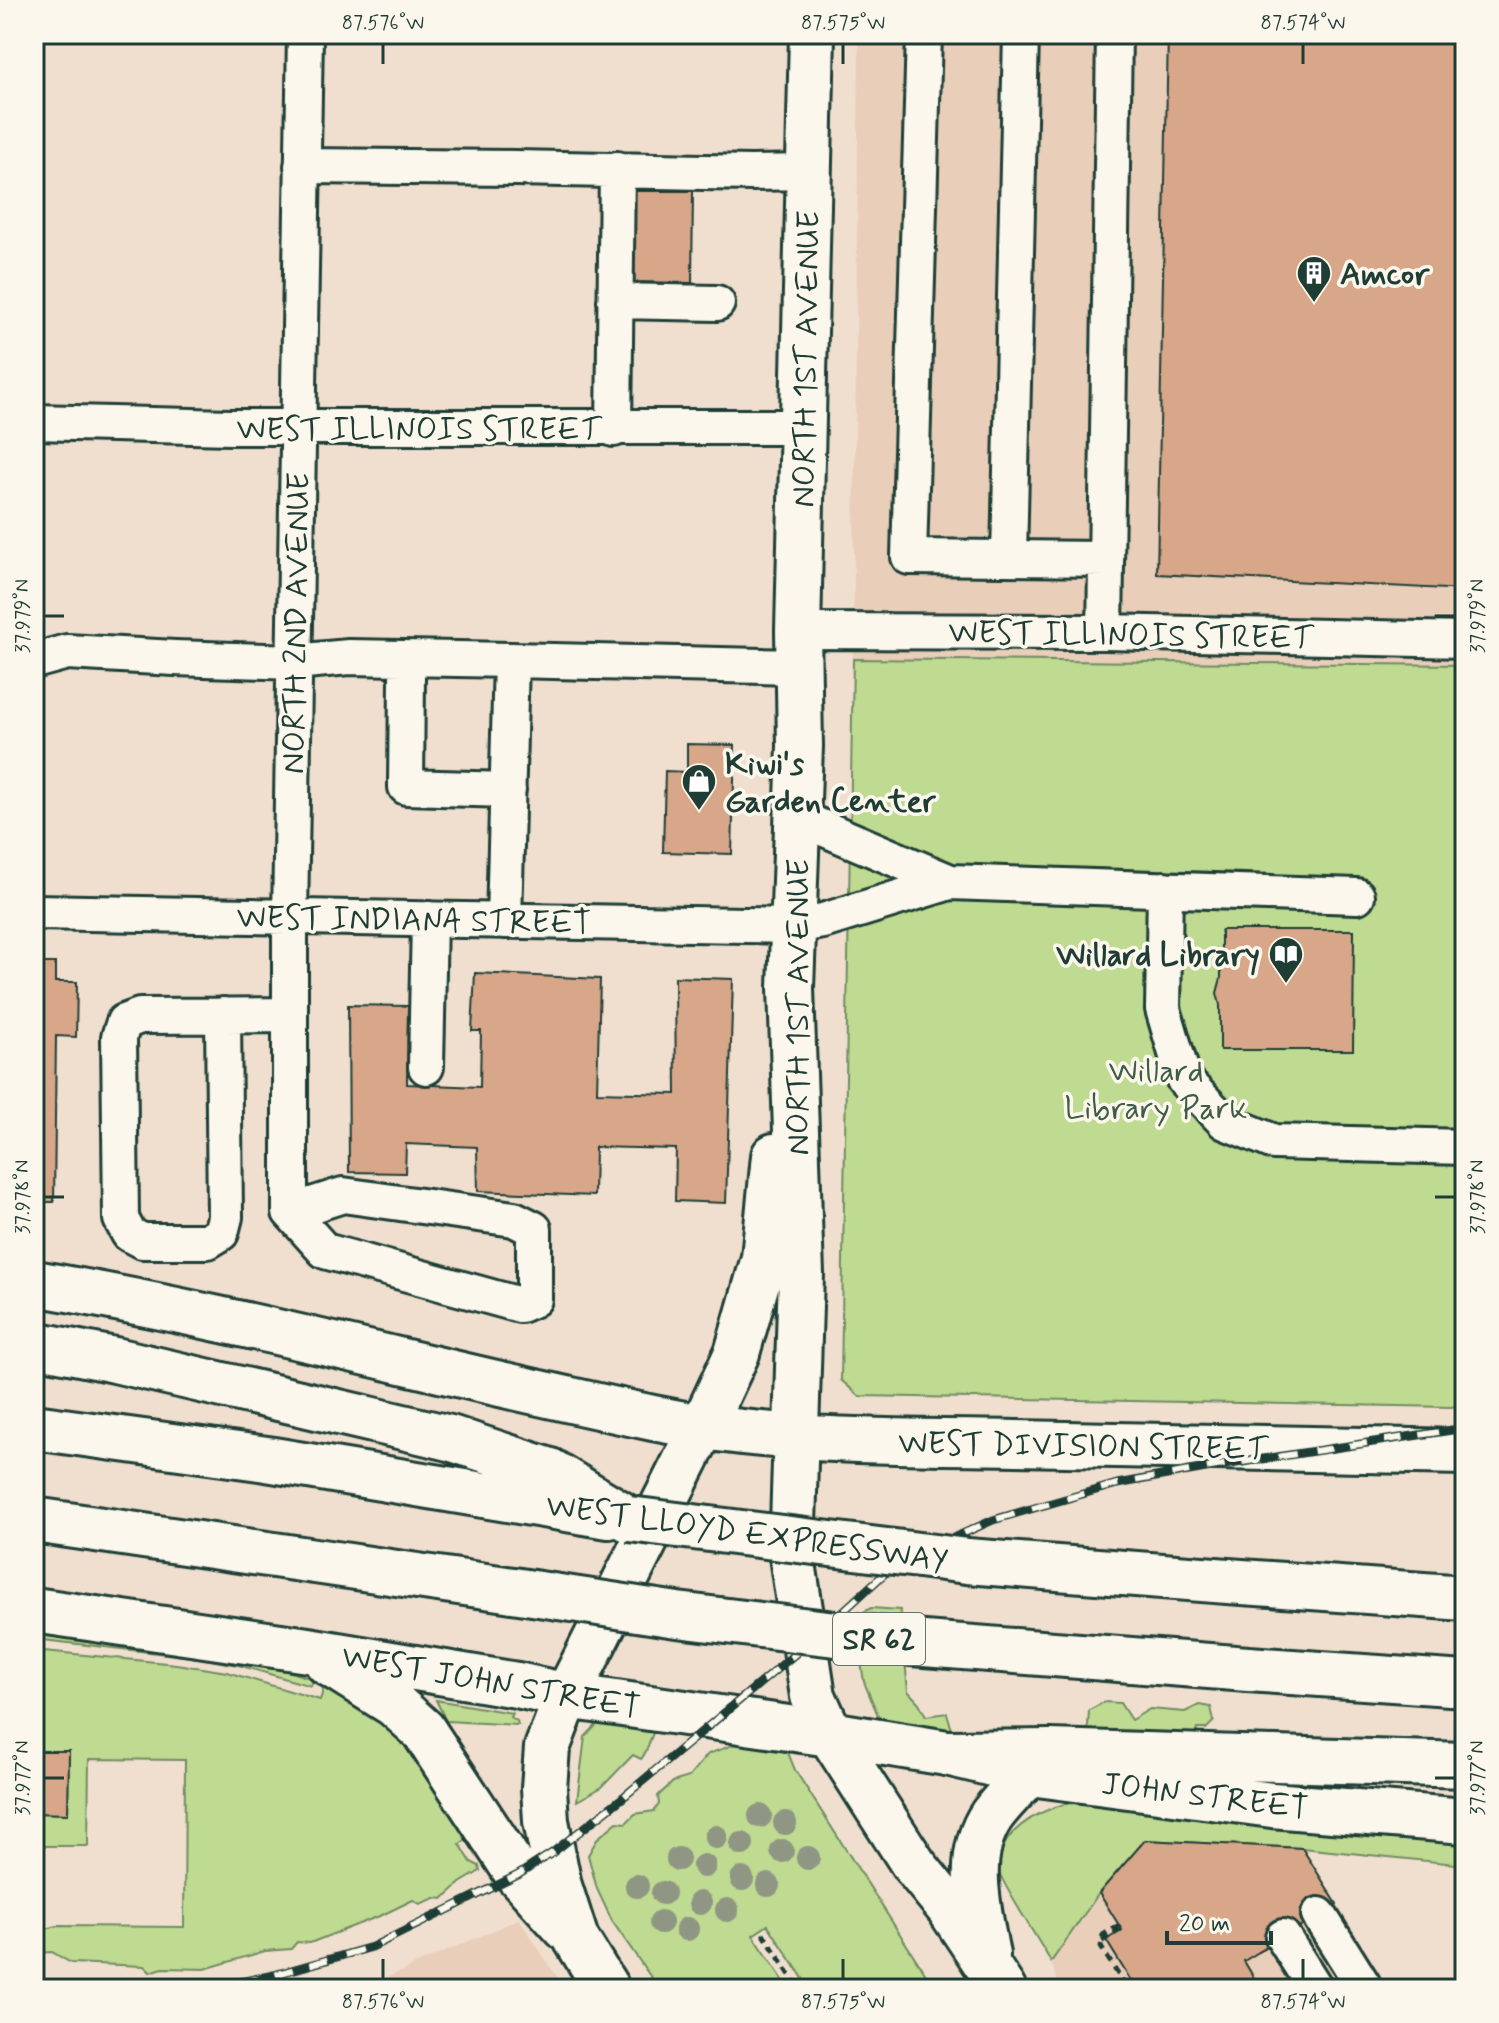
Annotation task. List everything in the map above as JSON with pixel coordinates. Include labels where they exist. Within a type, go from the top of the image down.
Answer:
[{"type":"main road","name":"NORTH 1ST AVENUE","points":[[812,34],[791,988],[801,1274],[792,1556],[813,1696],[830,1734],[914,1865],[949,1908],[996,1979]]},
{"type":"main road","points":[[576,1939],[559,1886],[546,1821],[544,1788],[547,1748],[567,1696],[737,1353],[764,1258],[791,988]]},
{"type":"main road","name":"WEST DIVISION STREET","points":[[34,1283],[250,1325],[585,1404],[702,1428],[795,1438],[1465,1452]]},
{"type":"main road","points":[[34,1344],[450,1438],[550,1471],[629,1519]]},
{"type":"main road","name":"WEST LLOYD EXPRESSWAY","points":[[34,1427],[253,1457],[629,1519],[967,1561],[1465,1598]]},
{"type":"main road","name":"SR 62","points":[[34,1520],[677,1615],[911,1643],[1465,1684]]},
{"type":"main road","name":"WEST JOHN STREET","points":[[34,1610],[308,1650],[567,1696],[947,1753]]},
{"type":"main road","points":[[308,1650],[394,1704],[423,1730],[518,1875],[576,1939],[607,1989]]},
{"type":"main road","points":[[947,1753],[1050,1752],[1465,1765]]},
{"type":"main road","name":"JOHN STREET","points":[[947,1753],[1030,1773],[1272,1805],[1465,1821]]},
{"type":"main road","points":[[996,1979],[978,1900],[977,1857],[982,1836],[992,1816],[1030,1773]]},
{"type":"street","name":"NORTH 2ND AVENUE","points":[[290,1212],[290,917],[305,34]]},
{"type":"street","points":[[924,34],[909,557],[1106,559]]},
{"type":"street","points":[[1009,558],[1021,34]]},
{"type":"street","points":[[1105,632],[1114,34]]},
{"type":"street","points":[[302,166],[809,172]]},
{"type":"street","points":[[614,429],[617,169]]},
{"type":"street","points":[[615,301],[717,303]]},
{"type":"street","name":"WEST ILLINOIS STREET","points":[[34,422],[231,427],[803,427]]},
{"type":"street","name":"WEST ILLINOIS STREET","points":[[34,661],[67,652],[294,662],[349,657],[511,660],[798,649],[1105,632],[1465,640]]},
{"type":"street","points":[[504,921],[511,660]]},
{"type":"street","points":[[407,677],[406,787],[508,790]]},
{"type":"street","points":[[797,817],[950,882],[1357,896]]},
{"type":"street","name":"WEST INDIANA STREET","points":[[34,912],[794,926],[823,921],[950,882]]},
{"type":"street","points":[[1165,889],[1163,1009],[1184,1080],[1225,1122],[1274,1142],[1465,1147]]},
{"type":"street","points":[[426,1067],[429,919]]},
{"type":"street","points":[[223,1015],[225,1217],[221,1233],[208,1241],[142,1241],[129,1234],[121,1219],[119,1037],[124,1022],[140,1016],[223,1015],[290,1015]]},
{"type":"street","points":[[343,1195],[514,1219],[534,1229],[534,1299],[520,1305],[325,1251],[290,1212],[343,1195]]},
{"type":"street","points":[[1319,1915],[1363,1985],[1362,1989]]},
{"type":"street","points":[[1283,1937],[1316,1989]]},
{"type":"path","points":[[1120,1927],[1103,1935],[1101,1947],[1127,1989]]},
{"type":"path","points":[[763,1933],[799,1989]]},
{"type":"shaded area","points":[[859,34],[1465,34],[1465,665],[853,659]]},
{"type":"shaded area","points":[[1145,1840],[1302,1848],[1390,1989],[1060,1989],[1051,1962],[1099,1893]]},
{"type":"shaded area","points":[[519,1919],[565,1989],[361,1989]]},
{"type":"green space","name":"Willard Library Park","points":[[853,659],[1465,665],[1465,1404],[1451,1407],[859,1396],[841,1380]]},
{"type":"green space","points":[[871,1608],[900,1610],[908,1691],[926,1716],[947,1713],[952,1730],[880,1720],[864,1682],[854,1617]]},
{"type":"green space","points":[[34,1630],[237,1656],[313,1679],[311,1686],[238,1665],[193,1657],[34,1639]]},
{"type":"green space","points":[[34,1650],[227,1672],[320,1700],[325,1685],[393,1725],[473,1834],[460,1844],[480,1871],[460,1883],[443,1899],[435,1898],[420,1904],[413,1900],[310,1943],[297,1942],[291,1949],[265,1951],[205,1969],[163,1968],[150,1972],[144,1966],[71,1963],[52,1952],[35,1953],[34,1932],[57,1926],[184,1927],[185,1760],[89,1759],[88,1846],[34,1846],[34,1813],[68,1814],[69,1752],[34,1751]]},
{"type":"green space","points":[[436,1700],[512,1713],[510,1717],[518,1725],[446,1721]]},
{"type":"green space","points":[[1104,1702],[1120,1703],[1131,1720],[1150,1709],[1185,1712],[1199,1705],[1211,1707],[1214,1721],[1206,1729],[1197,1729],[1195,1739],[1090,1740],[1089,1710]]},
{"type":"green space","points":[[602,1719],[656,1728],[641,1759],[633,1755],[602,1787],[577,1801],[585,1737]]},
{"type":"green space","points":[[738,1743],[787,1750],[795,1770],[935,1989],[810,1989],[768,1925],[753,1935],[789,1989],[659,1989],[612,1921],[597,1889],[588,1855],[598,1838],[617,1822],[626,1823],[635,1814],[654,1811],[659,1804],[658,1796],[673,1782],[689,1777],[708,1754]]},
{"type":"green space","points":[[1068,1803],[1465,1843],[1465,1865],[1302,1848],[1145,1840],[1099,1893],[1051,1962],[1001,1877],[1000,1857],[1004,1845],[1021,1825]]},
{"type":"building","name":"Amcor","points":[[1168,34],[1465,34],[1465,590],[1157,574]]},
{"type":"building","points":[[624,191],[693,191],[692,283],[624,282]]},
{"type":"building","name":"Kiwi's Garden Center","points":[[687,744],[735,745],[732,854],[663,852],[665,771],[687,772]]},
{"type":"building","name":"Willard Library","points":[[1221,930],[1354,930],[1353,1050],[1220,1050],[1217,993],[1221,978]]},
{"type":"building","points":[[34,963],[55,963],[55,982],[77,982],[76,1037],[56,1036],[54,1202],[34,1202]]},
{"type":"building","points":[[475,973],[600,979],[597,1092],[676,1094],[675,977],[733,979],[726,1203],[675,1201],[676,1149],[595,1147],[594,1196],[478,1191],[477,1147],[406,1144],[405,1173],[349,1172],[348,1005],[408,1006],[407,1084],[480,1087],[481,1031],[472,1031]]},
{"type":"building","points":[[34,1751],[69,1751],[68,1814],[34,1813]]},
{"type":"building","points":[[1145,1840],[1302,1848],[1337,1904],[1244,1961],[1259,1989],[1136,1989],[1106,1940],[1122,1930],[1099,1893]]},
{"type":"railway","points":[[205,1989],[274,1975],[372,1947],[518,1875],[552,1853],[621,1799],[807,1644],[894,1565],[993,1520],[1117,1484],[1465,1428]]},
{"type":"place","name":"Amcor","points":[[1314,304]]},
{"type":"place","name":"Kiwi's Garden Center","points":[[699,812]]},
{"type":"place","name":"Willard Library","points":[[1286,985]]}]
